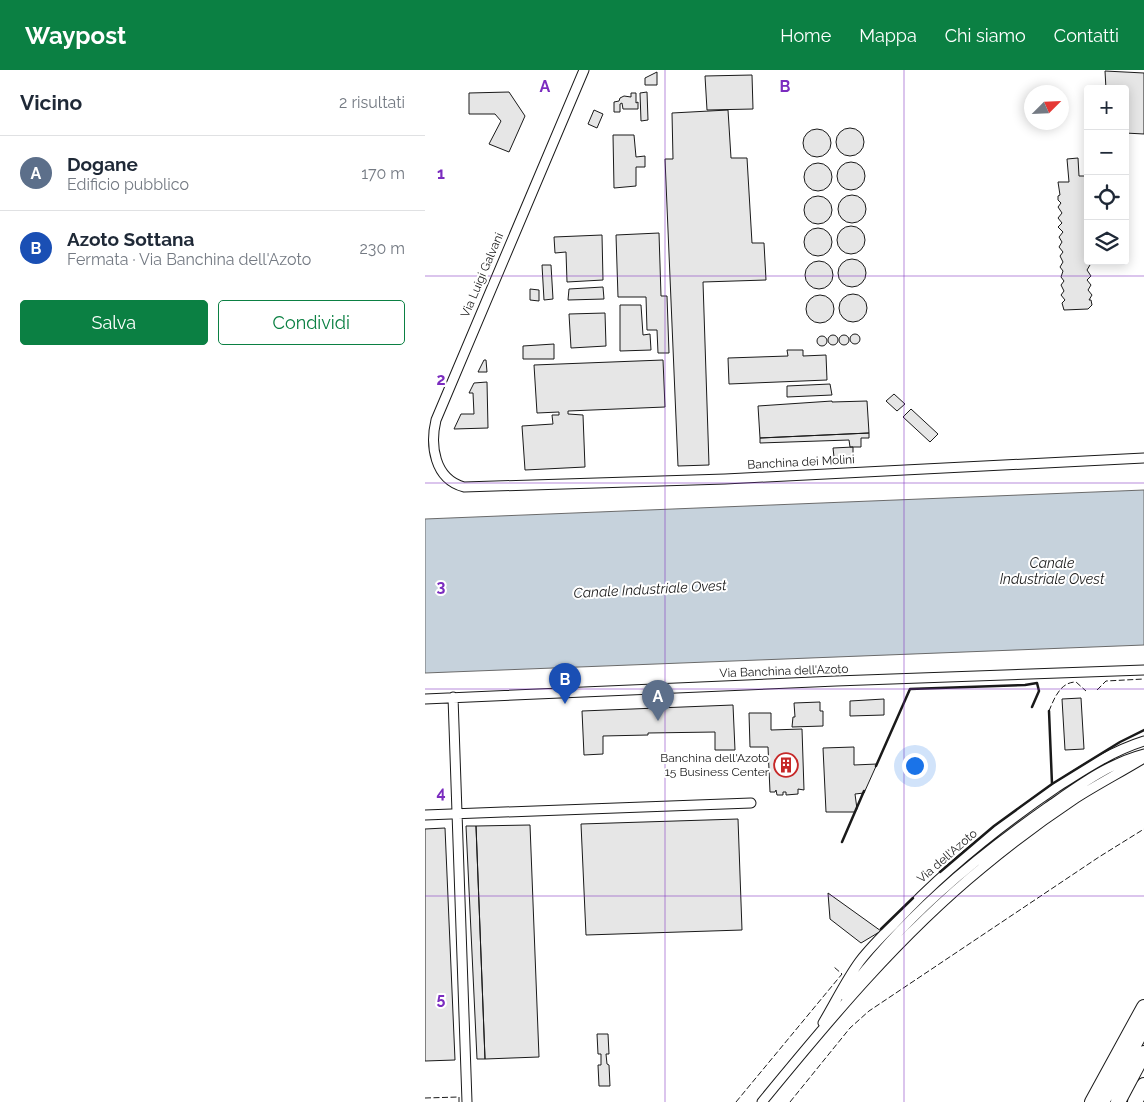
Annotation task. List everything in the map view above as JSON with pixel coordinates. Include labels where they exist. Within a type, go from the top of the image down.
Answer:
[{"type":"street","name":"Via Luigi Galvani","points":[[460,486],[448,479],[438,464],[433,443],[436,420],[584,70]]},
{"type":"street","name":"Banchina dei Molini","points":[[460,486],[725,479],[1144,458]]},
{"type":"street","name":"Via Banchina dell'Azoto","points":[[425,699],[826,681],[1144,670]]},
{"type":"street","points":[[453,697],[467,1102]]},
{"type":"street","name":"Via dell'Azoto","points":[[813,1041],[859,962],[916,900],[941,877],[997,830],[1049,793],[1099,760],[1144,741]]},
{"type":"street","name":"Via dell'Azoto","points":[[813,1041],[866,968],[922,908],[971,863],[1056,801],[1106,770],[1144,754]]},
{"type":"street","name":"Via dell'Azoto","points":[[762,1102],[813,1041],[901,943],[981,868],[1062,807],[1144,758]]},
{"type":"street","points":[[425,815],[751,803]]},
{"type":"street","points":[[1092,1102],[1144,1007]]},
{"type":"street","points":[[1118,1102],[1136,1059],[1144,1027]]},
{"type":"street","points":[[1103,1102],[1136,1059]]},
{"type":"street","points":[[1135,1102],[1144,1086]]},
{"type":"water","name":"Canale Industriale Ovest","points":[[1144,490],[1144,645],[425,673],[425,519]]},
{"type":"building","points":[[1105,71],[1144,73],[1144,134],[1129,133],[1129,85],[1106,85]]},
{"type":"building","points":[[657,72],[657,85],[645,85],[645,78]]},
{"type":"building","points":[[752,75],[753,109],[707,110],[705,76]]},
{"type":"building","points":[[509,92],[525,116],[509,152],[489,144],[501,121],[495,114],[469,114],[469,93]]},
{"type":"building","points":[[647,92],[648,120],[641,121],[640,93]]},
{"type":"building","points":[[631,93],[636,93],[638,109],[623,109],[622,103],[620,104],[620,112],[614,112],[614,102],[619,101],[624,96],[631,97]]},
{"type":"building","points":[[594,110],[603,114],[597,128],[588,124]]},
{"type":"building","points":[[728,110],[731,158],[747,158],[752,243],[764,243],[766,280],[703,282],[709,465],[678,466],[665,159],[673,159],[672,113]]},
{"type":"building","points":[[850,128],[860,132],[864,142],[860,152],[850,156],[840,152],[836,142],[840,132]]},
{"type":"building","points":[[817,129],[827,133],[831,143],[827,153],[817,157],[807,153],[803,143],[807,133]]},
{"type":"building","points":[[613,135],[634,135],[636,157],[645,156],[645,167],[636,167],[636,186],[614,188]]},
{"type":"building","points":[[1078,158],[1079,176],[1084,176],[1084,265],[1090,265],[1087,270],[1091,276],[1087,280],[1091,285],[1088,290],[1092,295],[1089,300],[1091,300],[1092,305],[1088,309],[1064,310],[1062,303],[1065,300],[1061,295],[1064,291],[1061,285],[1064,281],[1061,277],[1063,271],[1060,267],[1063,262],[1060,256],[1063,252],[1059,247],[1062,242],[1059,237],[1063,232],[1058,227],[1062,223],[1058,218],[1062,213],[1058,207],[1061,203],[1058,200],[1060,195],[1058,182],[1069,182],[1067,159]]},
{"type":"building","points":[[851,162],[861,166],[865,176],[861,186],[851,190],[841,186],[837,176],[841,166]]},
{"type":"building","points":[[818,163],[828,167],[832,177],[828,187],[818,191],[808,187],[804,177],[808,167]]},
{"type":"building","points":[[852,195],[862,199],[866,209],[862,219],[852,223],[842,219],[838,209],[842,199]]},
{"type":"building","points":[[818,196],[828,200],[832,210],[828,220],[818,224],[808,220],[804,210],[808,200]]},
{"type":"building","points":[[851,226],[861,230],[865,240],[861,250],[851,254],[841,250],[837,240],[841,230]]},
{"type":"building","points":[[818,228],[828,232],[832,242],[828,252],[818,256],[808,252],[804,242],[808,232]]},
{"type":"building","points":[[659,233],[661,296],[667,296],[669,353],[658,353],[657,330],[647,330],[646,297],[618,297],[616,235]]},
{"type":"building","points":[[602,235],[603,280],[567,282],[566,252],[555,253],[554,237]]},
{"type":"building","points":[[852,259],[862,263],[866,273],[862,283],[852,287],[842,283],[838,273],[842,263]]},
{"type":"building","points":[[819,261],[829,265],[833,275],[829,285],[819,289],[809,285],[805,275],[809,265]]},
{"type":"building","points":[[542,265],[551,265],[553,299],[544,300]]},
{"type":"building","points":[[603,287],[604,299],[568,300],[569,289]]},
{"type":"building","points":[[530,289],[539,290],[539,301],[530,300]]},
{"type":"building","points":[[853,294],[863,298],[867,308],[863,318],[853,322],[843,318],[839,308],[843,298]]},
{"type":"building","points":[[820,295],[830,299],[834,309],[830,319],[820,323],[810,319],[806,309],[810,299]]},
{"type":"building","points":[[620,305],[641,305],[643,335],[650,334],[651,350],[620,351]]},
{"type":"building","points":[[605,313],[606,346],[571,348],[569,314]]},
{"type":"building","points":[[853,334],[857,334],[860,339],[859,343],[853,344],[850,341],[850,337]]},
{"type":"building","points":[[831,335],[835,335],[838,340],[837,344],[831,345],[828,342],[828,338]]},
{"type":"building","points":[[842,335],[846,335],[849,340],[848,344],[842,345],[839,342],[839,338]]},
{"type":"building","points":[[820,336],[824,336],[827,341],[826,345],[820,346],[817,343],[817,339]]},
{"type":"building","points":[[554,344],[554,359],[523,359],[523,346]]},
{"type":"building","points":[[787,350],[803,350],[803,356],[826,355],[827,380],[729,384],[728,358],[788,356]]},
{"type":"building","points":[[484,360],[486,360],[487,372],[478,372]]},
{"type":"building","points":[[663,360],[665,407],[568,411],[568,414],[583,415],[585,467],[525,470],[522,426],[553,424],[552,415],[559,415],[559,412],[537,413],[534,365]]},
{"type":"building","points":[[487,382],[488,428],[454,429],[461,414],[474,414],[473,393],[469,393],[474,383]]},
{"type":"building","points":[[830,384],[832,395],[787,397],[787,386]]},
{"type":"building","points":[[894,394],[905,404],[897,411],[886,401]]},
{"type":"building","points":[[832,401],[867,401],[869,433],[760,438],[758,406]]},
{"type":"building","points":[[911,409],[938,434],[930,442],[903,417]]},
{"type":"building","points":[[869,433],[869,438],[861,438],[861,447],[850,447],[849,440],[760,443],[760,438]]},
{"type":"building","points":[[853,447],[853,457],[834,457],[833,448]]},
{"type":"building","points":[[1081,698],[1084,749],[1065,750],[1062,699]]},
{"type":"building","points":[[884,699],[884,715],[850,716],[850,701]]},
{"type":"building","points":[[820,702],[820,711],[823,711],[823,726],[792,727],[793,717],[795,717],[794,703]]},
{"type":"building","points":[[733,705],[735,750],[715,750],[715,732],[648,733],[648,735],[603,736],[603,754],[584,755],[582,711]]},
{"type":"building","name":"Banchina dell'Azoto 15 Business Center","points":[[749,713],[771,713],[771,730],[802,729],[804,790],[798,789],[798,794],[786,795],[786,792],[783,792],[783,795],[777,795],[776,790],[775,792],[770,792],[768,747],[750,747]]},
{"type":"building","points":[[854,747],[854,765],[877,764],[864,793],[855,794],[857,809],[855,812],[826,812],[823,748]]},
{"type":"building","points":[[738,819],[742,930],[586,935],[581,824]]},
{"type":"building","points":[[530,825],[539,1057],[485,1059],[476,826]]},
{"type":"building","points":[[466,826],[476,826],[485,1059],[477,1059]]},
{"type":"building","points":[[445,828],[455,1060],[425,1061],[425,829]]},
{"type":"building","points":[[828,893],[881,931],[861,943],[830,919]]},
{"type":"building","points":[[597,1034],[608,1034],[609,1054],[606,1054],[607,1064],[609,1065],[610,1086],[599,1086],[598,1065],[601,1065],[601,1054],[598,1054]]},
{"type":"fence","points":[[1097,690],[1106,681],[1144,679]]},
{"type":"fence","points":[[1049,711],[1058,692],[1066,685],[1076,682],[1086,691]]},
{"type":"fence","points":[[790,1102],[850,1028],[869,1011],[1144,829]]},
{"type":"fence","points":[[736,1102],[842,974],[834,967]]},
{"type":"fence","points":[[425,1098],[459,1097],[459,1102]]},
{"type":"wall","points":[[876,766],[910,689],[1037,683],[1039,691],[1032,707]]},
{"type":"wall","points":[[940,872],[994,826],[1052,784],[1049,711]]},
{"type":"wall","points":[[1052,784],[1120,742],[1144,730]]},
{"type":"wall","points":[[842,842],[864,791]]},
{"type":"wall","points":[[881,929],[913,898]]},
{"type":"place","name":"Azoto Sottana","points":[[565,704]]},
{"type":"place","name":"Dogane","points":[[658,721]]},
{"type":"place","name":"Banchina dell'Azoto 15 Business Center","points":[[786,765]]}]
